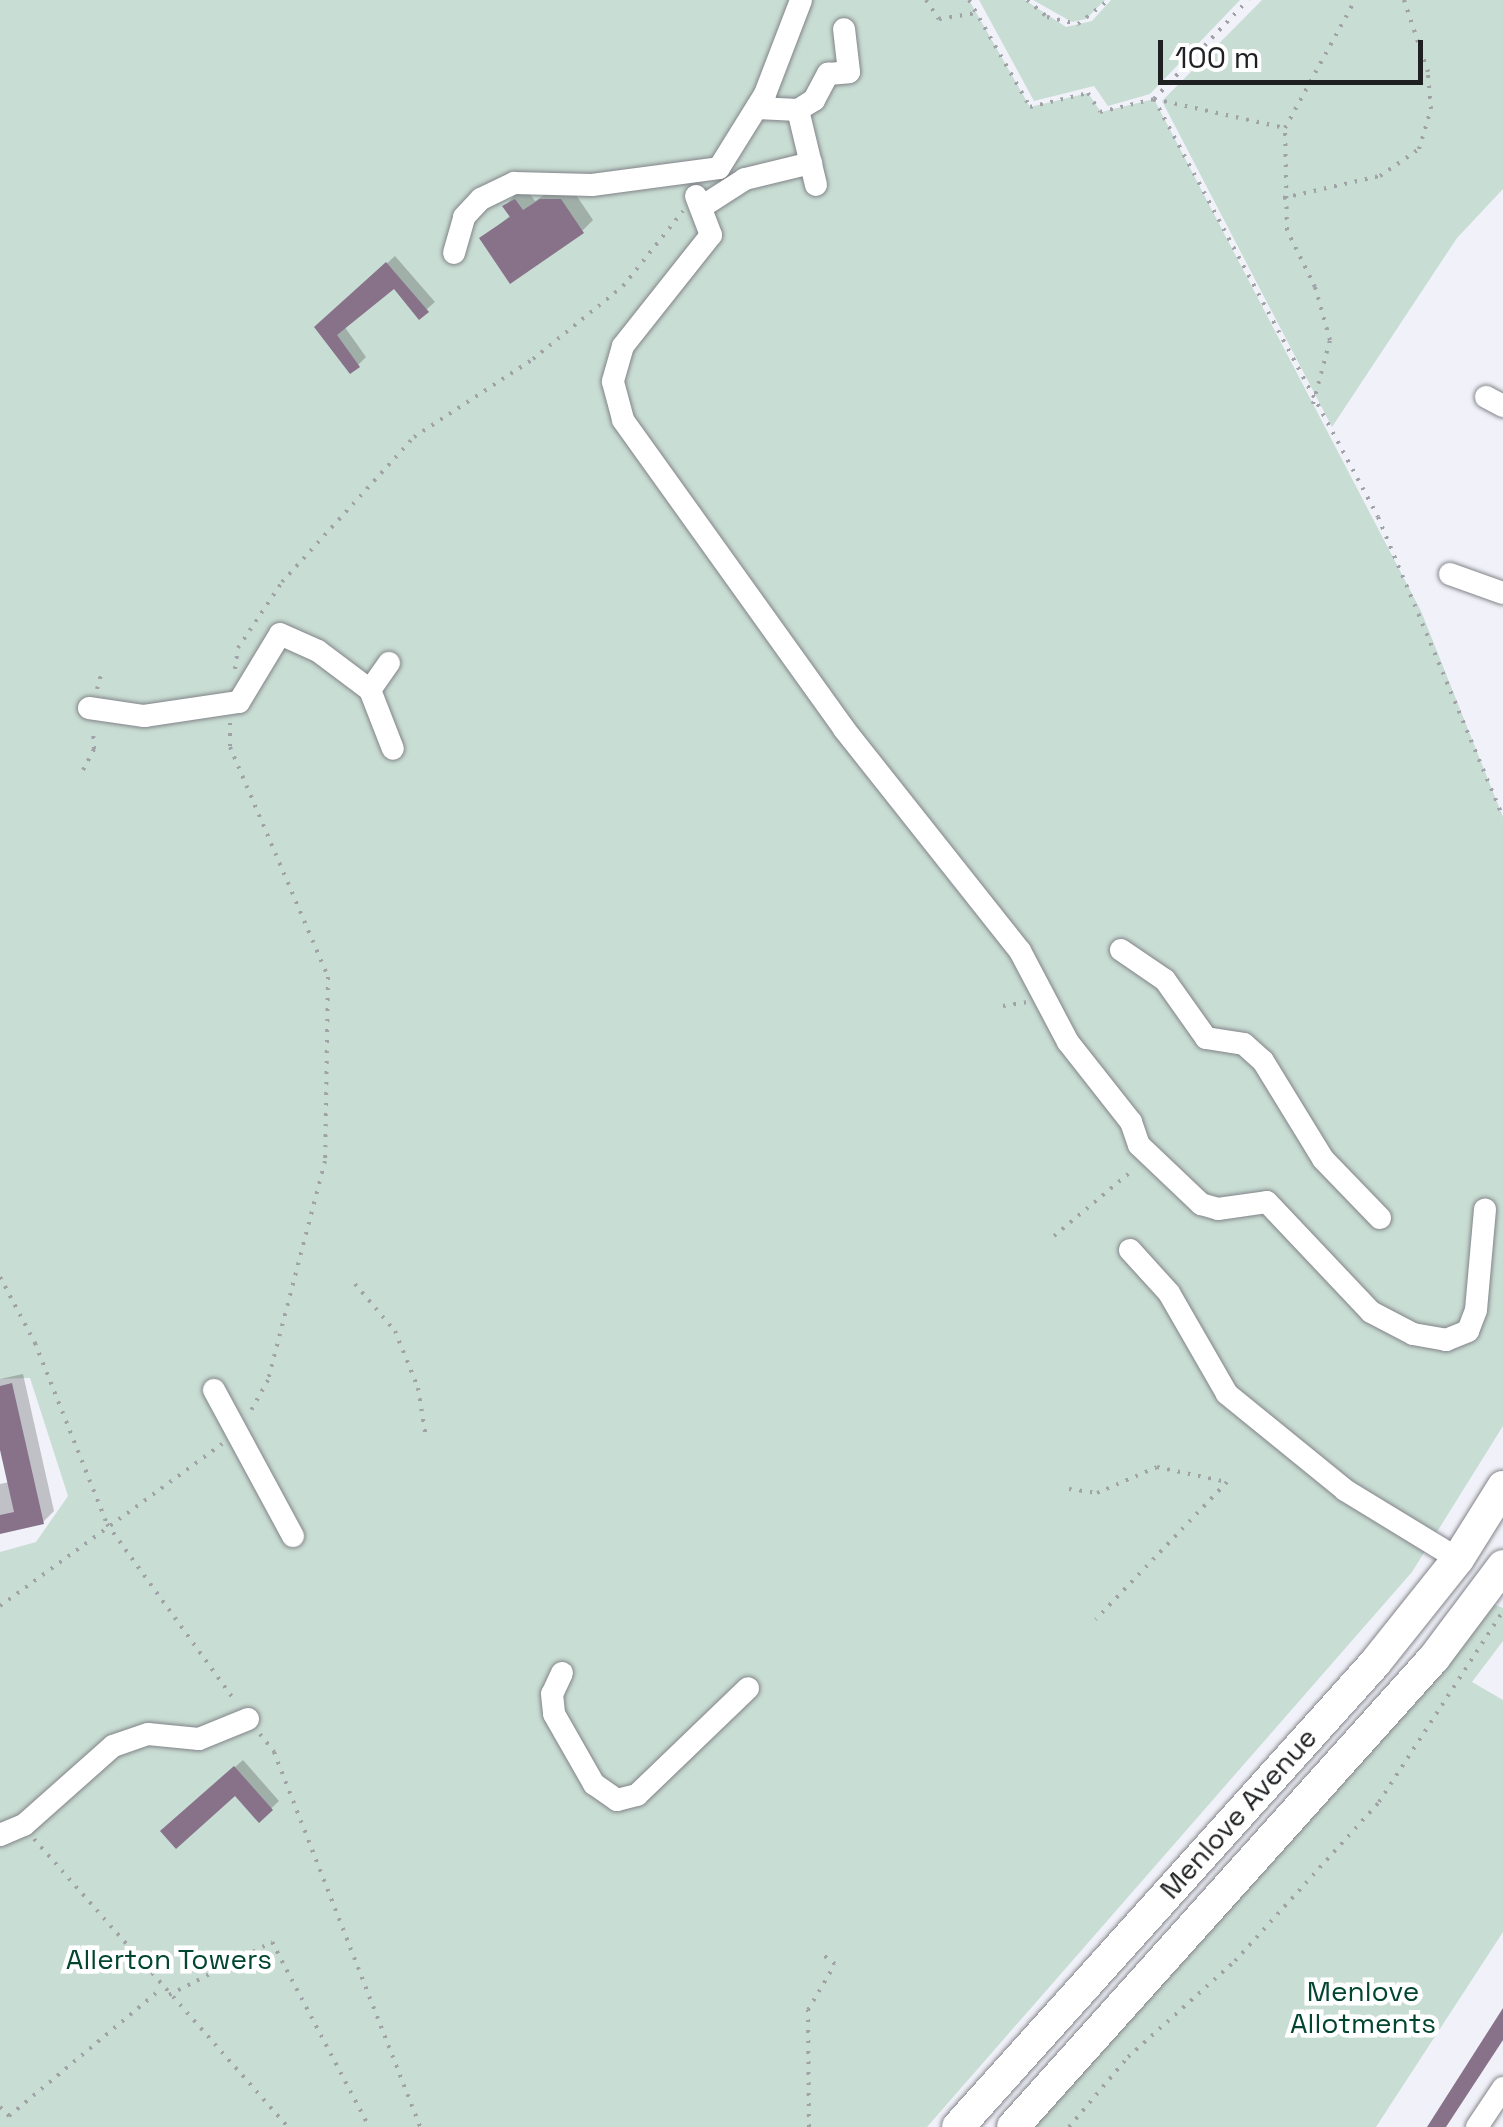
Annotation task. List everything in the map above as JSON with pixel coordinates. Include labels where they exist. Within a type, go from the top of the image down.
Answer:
[{"type":"highway","name":"Menlove Avenue","points":[[958,2127],[1374,1663],[1458,1559],[1503,1487]]},
{"type":"highway","points":[[1458,1559],[1499,1587]]},
{"type":"highway","name":"Menlove Avenue","points":[[1013,2127],[1499,1587]]},
{"type":"street","points":[[454,253],[464,216],[482,198],[514,183],[592,184],[718,168],[756,108],[801,0]]},
{"type":"street","points":[[756,108],[798,110],[814,100],[828,74],[849,72],[844,28]]},
{"type":"street","points":[[798,110],[813,174],[745,179],[700,201],[711,235],[696,260],[623,346],[612,382],[623,420],[844,729],[1020,951],[1068,1042],[1150,1157],[1200,1204],[1218,1210],[1267,1202],[1380,1320],[1446,1340],[1468,1331],[1476,1310],[1485,1208]]},
{"type":"street","points":[[1450,574],[1503,593]]},
{"type":"street","points":[[89,708],[144,716],[229,704],[250,692],[280,634],[318,650],[370,690],[392,749]]},
{"type":"street","points":[[370,690],[389,664]]},
{"type":"street","points":[[1121,950],[1165,980],[1206,1038],[1244,1044],[1263,1060],[1323,1159],[1380,1218]]},
{"type":"street","points":[[1130,1250],[1170,1293],[1227,1394],[1345,1490],[1458,1559]]},
{"type":"street","points":[[214,1390],[293,1536]]},
{"type":"street","points":[[562,1674],[552,1694],[554,1714],[594,1784],[617,1800],[637,1795],[748,1688]]},
{"type":"street","points":[[0,1835],[24,1825],[114,1746],[148,1734],[199,1739],[248,1718]]},
{"type":"street","points":[[1477,2127],[1503,2088]]},
{"type":"path","points":[[926,0],[939,20],[977,13]]},
{"type":"path","points":[[969,0],[1030,107],[1088,93],[1100,112],[1154,99],[1286,128]]},
{"type":"path","points":[[1027,0],[1047,17],[1078,24],[1109,0]]},
{"type":"path","points":[[1154,99],[1248,0]]},
{"type":"path","points":[[1313,404],[1330,340],[1316,286],[1287,230],[1283,198],[1286,128],[1356,0]]},
{"type":"path","points":[[1283,198],[1380,176],[1419,149],[1431,109],[1428,72],[1404,0]]},
{"type":"path","points":[[1154,99],[1421,611],[1503,817]]},
{"type":"path","points":[[0,1606],[106,1524],[238,1434],[268,1380],[325,1160],[328,976],[230,747],[229,704],[238,648],[282,582],[414,438],[533,359],[623,286],[700,201]]},
{"type":"path","points":[[1054,1236],[1150,1157]]},
{"type":"path","points":[[0,1276],[35,1343],[106,1524],[274,1752],[420,2127]]},
{"type":"path","points":[[355,1284],[395,1331],[418,1388],[426,1438]]},
{"type":"path","points":[[1069,1489],[1097,1494],[1158,1467],[1227,1482],[1096,1618]]},
{"type":"path","points":[[1070,2127],[1128,2056],[1235,1962],[1378,1802],[1499,1587]]},
{"type":"path","points":[[24,1825],[168,1996],[288,2127]]},
{"type":"path","points":[[168,1996],[272,1942],[369,2127]]},
{"type":"path","points":[[809,2127],[808,2010],[835,1964],[819,1952]]},
{"type":"path","points":[[0,2107],[9,2116],[162,1988]]},
{"type":"green space","name":"Allerton Towers","points":[[0,0],[969,0],[1030,107],[1088,93],[1101,112],[1154,99],[1421,611],[1503,817],[1503,1426],[1412,1572],[927,2127],[0,2127],[0,1552],[36,1542],[68,1496],[30,1378],[0,1379]]},
{"type":"green space","points":[[979,0],[1025,0],[1066,27],[1092,21],[1111,0],[1240,0],[1150,94],[1108,106],[1094,86],[1034,101]]},
{"type":"green space","points":[[1033,0],[1105,0],[1086,19],[1072,22]]},
{"type":"green space","points":[[1262,0],[1503,0],[1503,189],[1457,238],[1332,427],[1162,101]]},
{"type":"green space","name":"Menlove Allotments","points":[[1488,1602],[1503,1608],[1503,1641],[1472,1682],[1503,1700],[1503,1932],[1376,2127],[1031,2127]]},
{"type":"building","points":[[515,199],[523,210],[540,199],[561,199],[584,233],[510,284],[479,238],[510,217],[502,206]]},
{"type":"building","points":[[386,262],[429,312],[419,320],[394,289],[337,335],[360,367],[350,374],[314,327]]},
{"type":"building","points":[[12,1383],[44,1524],[0,1534],[0,1515],[14,1512],[0,1450],[0,1386]]},
{"type":"building","points":[[234,1766],[273,1810],[259,1823],[235,1796],[176,1849],[160,1831]]},
{"type":"building","points":[[1503,2008],[1503,2040],[1446,2127],[1427,2127]]}]
